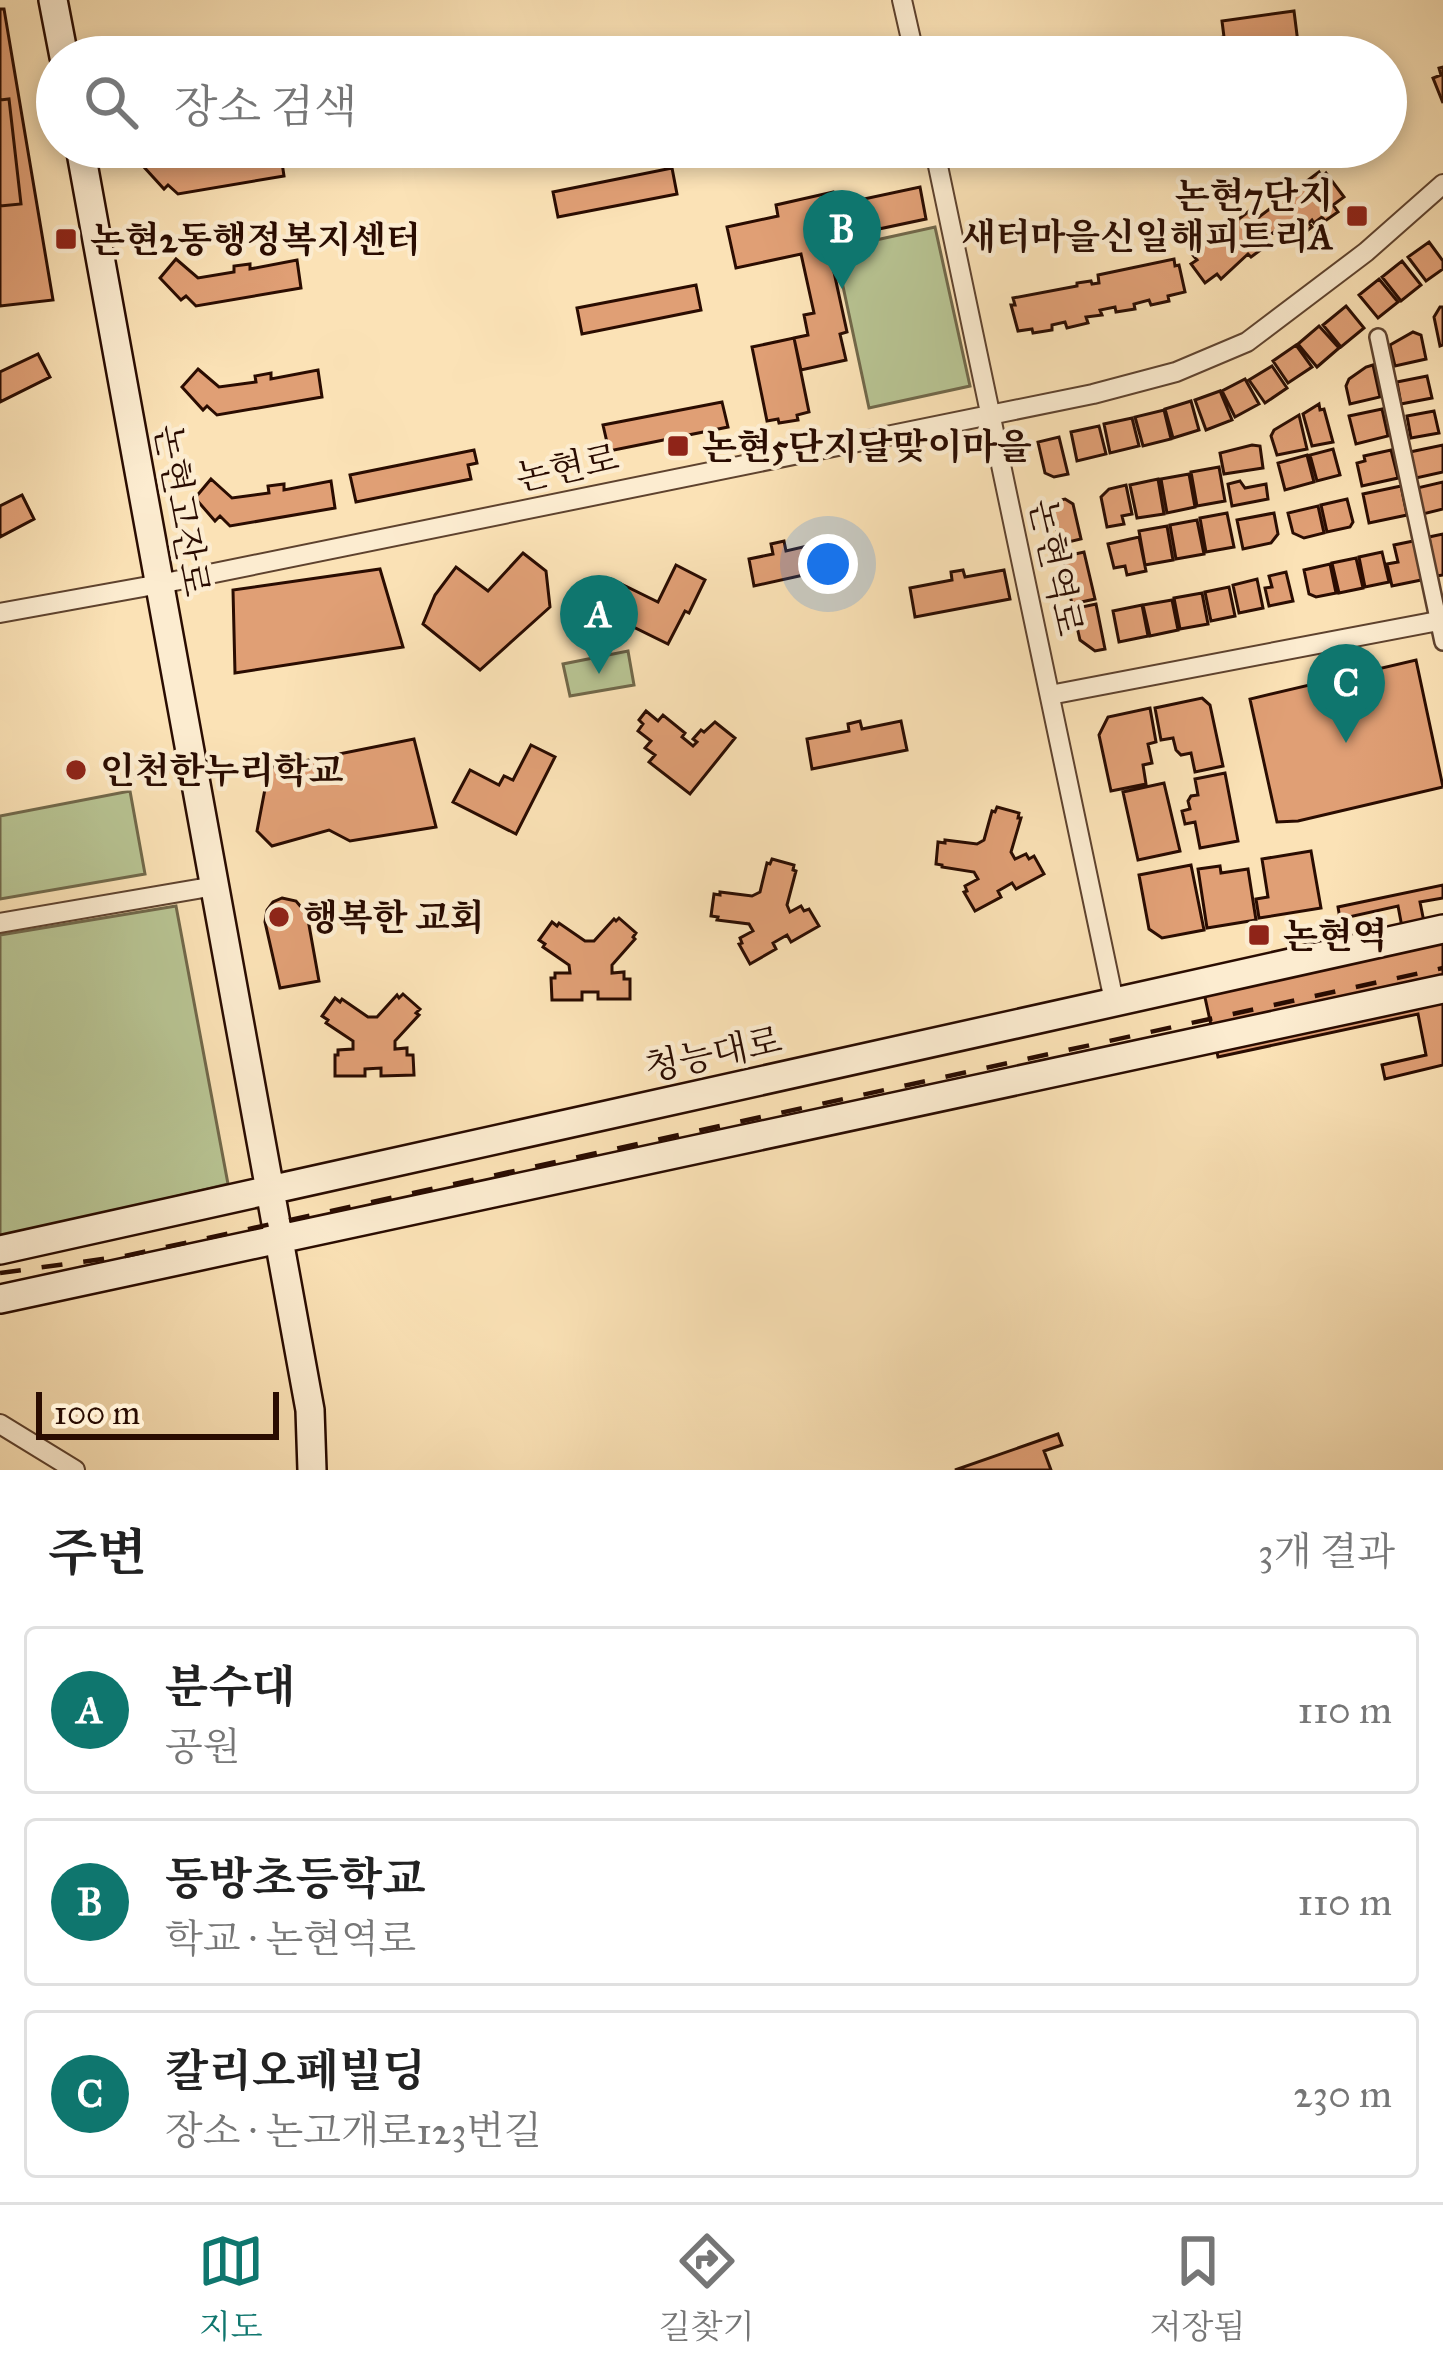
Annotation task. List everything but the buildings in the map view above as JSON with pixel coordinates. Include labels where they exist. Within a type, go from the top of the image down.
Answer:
[{"type":"main road","points":[[53,0],[60,36]]},
{"type":"main road","name":"논현고잔로","points":[[84,168],[310,1410],[311,1470]]},
{"type":"main road","name":"청능대로","points":[[0,1250],[1443,929]]},
{"type":"main road","points":[[0,1299],[1443,988]]},
{"type":"street","points":[[902,0],[911,36]]},
{"type":"street","name":"논현역로","points":[[938,168],[1114,1001]]},
{"type":"street","name":"논현로","points":[[0,613],[991,415],[1176,372],[1246,342],[1366,252],[1443,184]]},
{"type":"street","points":[[1378,337],[1443,642]]},
{"type":"street","points":[[1050,695],[1441,620]]},
{"type":"street","points":[[0,923],[215,886]]},
{"type":"street","points":[[0,1424],[75,1470]]},
{"type":"green space","points":[[935,227],[970,386],[869,408],[835,249]]},
{"type":"green space","points":[[628,651],[634,685],[570,696],[563,664]]},
{"type":"green space","points":[[130,791],[145,874],[0,899],[0,816]]},
{"type":"green space","points":[[176,906],[228,1184],[0,1239],[0,935]]},
{"type":"railway","points":[[0,1273],[125,1256],[1443,968]]},
{"type":"place","name":"논현7단지 새터마을신일해피트리A","points":[[1357,216]]},
{"type":"place","name":"논현2동행정복지센터","points":[[66,239]]},
{"type":"place","name":"동방초등학교","points":[[842,289]]},
{"type":"place","name":"논현5단지달맞이마을","points":[[678,446]]},
{"type":"place","name":"분수대","points":[[599,674]]},
{"type":"place","name":"칼리오페빌딩","points":[[1346,743]]},
{"type":"place","name":"인천한누리학교","points":[[76,770]]},
{"type":"place","name":"행복한 교회","points":[[279,917]]},
{"type":"place","name":"논현역","points":[[1259,935]]}]
